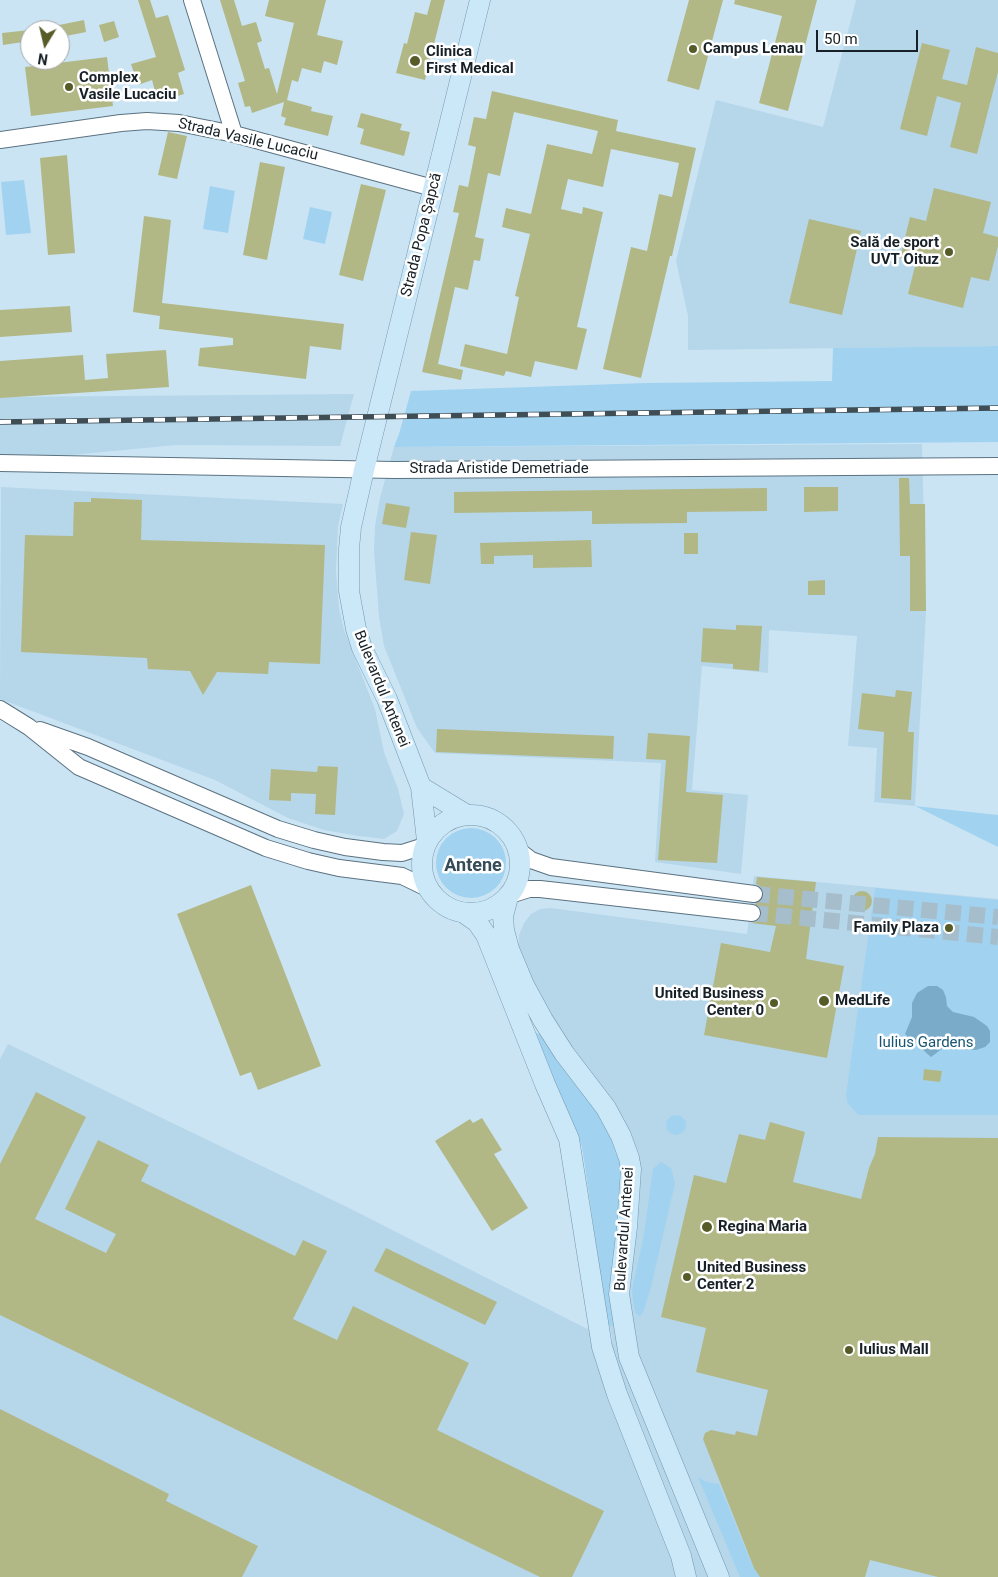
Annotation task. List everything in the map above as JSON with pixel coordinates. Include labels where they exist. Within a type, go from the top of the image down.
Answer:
[{"type":"main road","name":"Strada Popa Șapcă","points":[[364,470],[480,0]]},
{"type":"main road","name":"Bulevardul Antenei","points":[[364,470],[351,527],[348,572],[351,610],[362,648],[387,699],[421,787],[426,844]]},
{"type":"main road","points":[[421,787],[467,815]]},
{"type":"main road","points":[[467,815],[484,816],[499,824],[511,836],[519,851],[520,862],[520,874],[509,896],[499,905],[488,911],[476,914],[464,913],[442,905],[427,888],[423,880],[421,863],[426,844],[434,831],[455,817],[467,815]]},
{"type":"main road","name":"Bulevardul Antenei","points":[[509,896],[504,916],[504,930],[509,949],[524,985],[564,1053],[606,1108],[621,1136],[629,1158],[631,1169],[620,1294],[630,1357],[719,1577]]},
{"type":"main road","name":"Bulevardul Antenei","points":[[464,913],[476,922],[486,935],[545,1084],[569,1139],[602,1347],[616,1394],[681,1556],[686,1577]]},
{"type":"street","points":[[192,0],[234,134]]},
{"type":"street","name":"Strada Vasile Lucaciu","points":[[0,140],[113,123],[147,121],[186,124],[234,134],[433,188]]},
{"type":"street","name":"Strada Aristide Demetriade","points":[[0,463],[364,470],[998,466]]},
{"type":"street","points":[[0,709],[29,726],[79,767],[266,848],[339,868],[402,876],[427,888]]},
{"type":"street","points":[[29,726],[88,746],[278,829],[314,840],[345,847],[402,853],[426,844]]},
{"type":"street","points":[[519,851],[531,860],[551,867],[572,871],[754,894]]},
{"type":"street","points":[[509,896],[529,889],[540,889],[752,913]]},
{"type":"shaded area","points":[[856,0],[998,0],[998,346],[688,350],[688,316],[676,261],[716,100],[823,127]]},
{"type":"shaded area","points":[[354,394],[340,446],[176,445],[61,456],[0,455],[0,397]]},
{"type":"shaded area","points":[[922,444],[926,614],[915,806],[874,802],[877,748],[848,746],[857,636],[769,630],[768,673],[702,666],[692,790],[748,795],[741,874],[655,862],[661,763],[435,753],[417,728],[384,646],[379,617],[374,551],[375,526],[380,498],[394,447]]},
{"type":"shaded area","points":[[1,487],[343,504],[338,526],[336,571],[339,609],[344,630],[375,709],[384,752],[398,789],[404,814],[397,831],[384,839],[324,830],[288,818],[215,780],[0,699]]},
{"type":"shaded area","points":[[754,876],[998,899],[998,1577],[0,1577],[0,1059],[8,1044],[345,1206],[613,1342],[599,1276],[590,1188],[576,1118],[562,1071],[517,992],[519,935],[524,923],[531,914],[540,909],[551,908],[747,934]]},
{"type":"shaded area","points":[[928,986],[937,986],[943,990],[947,1006],[953,1012],[974,1017],[987,1026],[990,1031],[990,1042],[985,1047],[976,1050],[943,1048],[931,1057],[905,1034],[912,1017],[912,1003],[917,993]]},
{"type":"green space","points":[[24,180],[31,233],[6,235],[1,182]]},
{"type":"green space","points":[[210,186],[235,191],[228,233],[203,229]]},
{"type":"green space","points":[[310,207],[332,212],[325,244],[303,239]]},
{"type":"green space","points":[[998,346],[998,442],[394,447],[411,391],[646,383],[832,381],[833,348]]},
{"type":"green space","points":[[915,806],[998,815],[998,847]]},
{"type":"green space","points":[[471,828],[484,831],[496,838],[503,850],[506,863],[503,876],[496,888],[484,895],[471,898],[458,895],[446,888],[439,876],[436,863],[439,850],[446,838],[458,831]]},
{"type":"green space","name":"Iulius Gardens","points":[[875,888],[998,900],[998,1115],[859,1115],[848,1104],[846,1095]]},
{"type":"green space","points":[[533,1031],[543,1036],[601,1110],[622,1159],[619,1324],[604,1327],[599,1266],[582,1146]]},
{"type":"green space","points":[[676,1115],[683,1118],[686,1125],[683,1132],[676,1135],[669,1132],[666,1125],[669,1118]]},
{"type":"green space","points":[[661,1162],[671,1168],[675,1183],[651,1287],[644,1310],[640,1316],[636,1314],[632,1290],[644,1234],[653,1169]]},
{"type":"green space","points":[[698,1477],[706,1482],[719,1484],[750,1560],[760,1577],[740,1577]]},
{"type":"building","points":[[138,0],[150,0],[156,18],[168,15],[185,70],[178,73],[184,94],[158,102],[152,80],[138,85],[131,64],[156,57]]},
{"type":"building","points":[[220,0],[234,0],[242,26],[256,22],[262,41],[257,43],[265,69],[269,68],[277,94],[294,23],[265,16],[269,0],[326,0],[317,35],[343,41],[337,65],[324,61],[321,73],[302,68],[298,82],[292,80],[287,100],[312,107],[311,111],[333,116],[328,136],[284,125],[286,118],[281,116],[284,102],[252,113],[250,106],[245,107],[238,83],[245,81]]},
{"type":"building","points":[[431,0],[445,0],[425,80],[396,73],[404,43],[407,44],[415,12],[427,15]]},
{"type":"building","points":[[689,0],[723,0],[699,90],[667,81]]},
{"type":"building","points":[[735,0],[817,0],[788,111],[759,103],[782,16],[734,4]]},
{"type":"building","points":[[84,20],[86,32],[70,35],[70,23]]},
{"type":"building","points":[[114,21],[119,37],[104,42],[99,25]]},
{"type":"building","points":[[20,31],[20,42],[3,45],[2,33]]},
{"type":"building","points":[[922,43],[950,50],[942,79],[967,85],[976,47],[998,53],[998,72],[977,154],[950,147],[961,103],[937,96],[927,136],[900,129]]},
{"type":"building","name":"Complex Vasile Lucaciu","points":[[107,57],[113,106],[31,116],[25,70],[70,70],[70,62]]},
{"type":"building","points":[[492,91],[618,120],[616,131],[696,148],[672,256],[670,256],[641,378],[603,369],[631,247],[647,251],[659,194],[672,197],[679,163],[611,149],[603,187],[568,179],[561,209],[582,214],[583,207],[603,212],[577,327],[587,329],[577,370],[535,361],[531,377],[506,371],[504,376],[460,366],[465,344],[507,354],[519,297],[515,296],[530,234],[502,227],[506,208],[531,214],[547,144],[592,154],[598,131],[514,112],[500,176],[488,173],[475,237],[484,239],[480,261],[474,260],[468,290],[455,287],[438,364],[463,370],[461,380],[422,372],[459,213],[453,212],[459,185],[468,187],[476,147],[468,145],[474,117],[486,119]]},
{"type":"building","points":[[361,113],[402,124],[400,130],[410,132],[404,156],[360,144],[364,129],[357,127]]},
{"type":"building","points":[[168,132],[187,136],[177,179],[158,175]]},
{"type":"building","points":[[67,155],[75,253],[48,255],[40,158]]},
{"type":"building","points":[[260,162],[285,167],[267,260],[243,255]]},
{"type":"building","points":[[361,184],[386,190],[363,281],[339,275]]},
{"type":"building","name":"Sală de sport UVT Oituz","points":[[934,188],[991,202],[983,233],[998,237],[998,246],[989,281],[971,277],[963,308],[908,294],[916,262],[900,258],[910,217],[926,221]]},
{"type":"building","points":[[144,216],[171,220],[162,303],[344,324],[341,350],[310,346],[306,379],[198,366],[200,348],[233,345],[233,338],[159,329],[160,316],[133,312]]},
{"type":"building","points":[[809,219],[861,231],[842,315],[789,303]]},
{"type":"building","points":[[70,306],[72,332],[0,337],[0,310]]},
{"type":"building","points":[[166,350],[169,387],[0,398],[0,361],[83,355],[85,380],[108,378],[106,354]]},
{"type":"building","points":[[899,478],[909,478],[910,504],[925,504],[926,611],[910,611],[910,556],[900,556]]},
{"type":"building","points":[[804,487],[838,487],[838,511],[804,512]]},
{"type":"building","points":[[767,488],[767,511],[687,512],[687,523],[592,524],[592,511],[454,513],[454,492]]},
{"type":"building","points":[[91,498],[142,500],[141,540],[325,545],[320,664],[269,662],[268,674],[217,672],[203,695],[190,671],[148,669],[147,658],[21,652],[25,535],[73,536],[74,502],[91,502]]},
{"type":"building","points":[[386,503],[410,507],[406,528],[382,524]]},
{"type":"building","points":[[411,532],[437,535],[430,584],[404,580]]},
{"type":"building","points":[[684,533],[698,533],[698,554],[684,554]]},
{"type":"building","points":[[591,540],[592,567],[533,568],[533,555],[494,556],[494,564],[481,564],[480,543]]},
{"type":"building","points":[[825,580],[825,595],[808,595],[808,581]]},
{"type":"building","points":[[736,625],[762,626],[759,671],[733,669],[733,664],[701,662],[703,628],[736,630]]},
{"type":"building","points":[[896,690],[912,692],[908,732],[914,732],[911,800],[881,798],[884,732],[858,729],[862,693],[895,697]]},
{"type":"building","points":[[437,729],[614,736],[613,759],[436,752]]},
{"type":"building","points":[[648,733],[690,736],[686,792],[723,795],[717,863],[658,860],[666,760],[646,759]]},
{"type":"building","points":[[318,766],[338,767],[335,815],[315,814],[316,794],[291,793],[291,801],[269,800],[271,769],[317,772]]},
{"type":"building","name":"United Business Center 0","points":[[757,877],[816,882],[806,959],[844,966],[827,1058],[704,1035],[721,943],[770,952],[776,926],[751,923],[756,922],[762,915],[761,909],[755,904],[762,900],[764,895],[760,886],[756,884]]},
{"type":"building","points":[[251,885],[321,1066],[258,1090],[251,1072],[240,1076],[177,914]]},
{"type":"building","points":[[862,891],[869,894],[872,901],[869,908],[862,911],[855,908],[852,901],[855,894]]},
{"type":"building","points":[[924,1069],[942,1071],[940,1082],[923,1080]]},
{"type":"building","points":[[36,1092],[86,1117],[35,1219],[106,1253],[116,1234],[65,1209],[98,1140],[149,1165],[141,1181],[295,1256],[303,1240],[327,1251],[293,1319],[337,1340],[353,1306],[469,1363],[437,1430],[604,1511],[572,1577],[540,1577],[0,1315],[0,1164]]},
{"type":"building","points":[[482,1118],[502,1150],[494,1154],[528,1208],[492,1231],[435,1141],[470,1119],[473,1123]]},
{"type":"building","name":"Iulius Mall","points":[[770,1122],[805,1132],[793,1182],[861,1199],[869,1168],[875,1154],[878,1137],[998,1138],[998,1577],[938,1577],[870,1560],[865,1577],[760,1577],[754,1568],[703,1439],[705,1433],[711,1430],[735,1435],[736,1431],[757,1436],[768,1390],[696,1372],[706,1328],[661,1317],[694,1175],[726,1183],[739,1134],[765,1140]]},
{"type":"building","points":[[386,1248],[497,1302],[485,1325],[374,1271]]},
{"type":"building","points":[[0,1409],[169,1494],[166,1501],[258,1546],[242,1577],[0,1577]]},
{"type":"tunnel","points":[[754,894],[998,917]]},
{"type":"tunnel","points":[[752,913],[998,937]]},
{"type":"railway","points":[[0,422],[998,408]]},
{"type":"place","name":"Campus Lenau","points":[[693,49]]},
{"type":"place","name":"Clinica First Medical","points":[[415,61]]},
{"type":"place","name":"Complex Vasile Lucaciu","points":[[69,87]]},
{"type":"place","name":"Sală de sport UVT Oituz","points":[[949,252]]},
{"type":"place","name":"Family Plaza","points":[[949,928]]},
{"type":"place","name":"MedLife","points":[[824,1001]]},
{"type":"place","name":"United Business Center 0","points":[[774,1003]]},
{"type":"place","name":"Regina Maria","points":[[707,1227]]},
{"type":"place","name":"United Business Center 2","points":[[687,1277]]},
{"type":"place","name":"Iulius Mall","points":[[849,1350]]},
{"type":"district","name":"Antene","points":[[473,866]]}]
